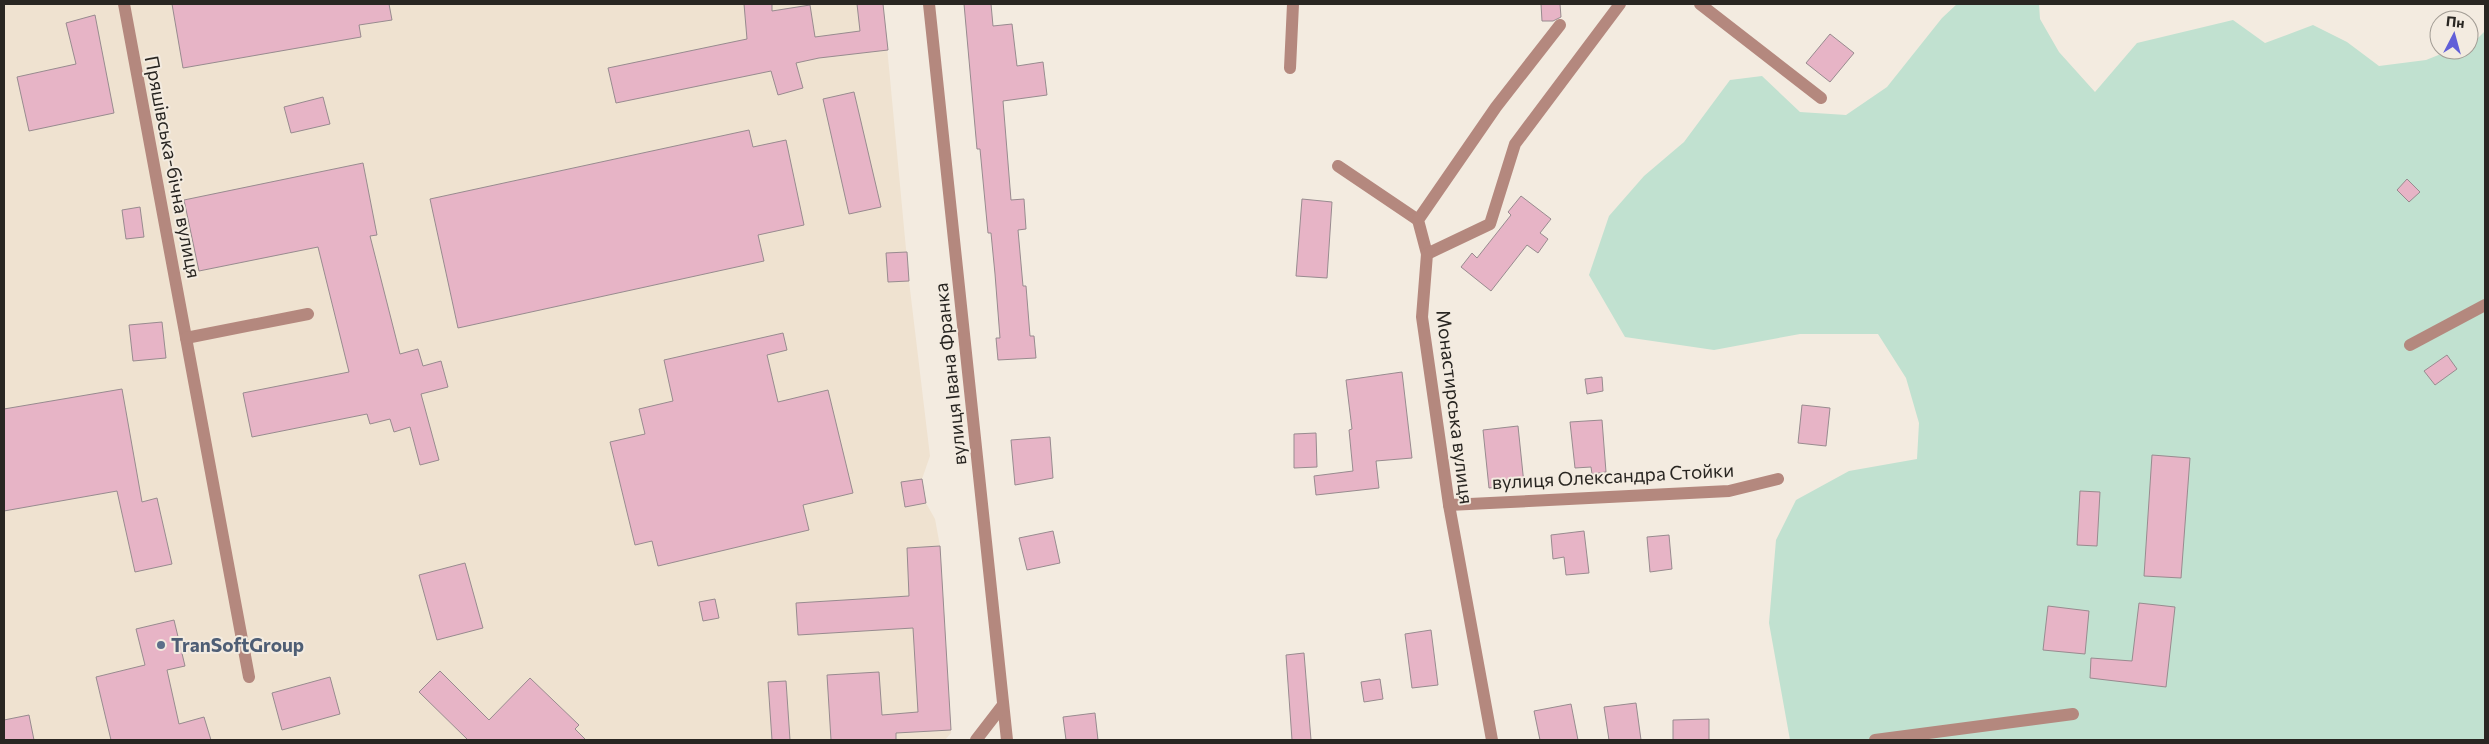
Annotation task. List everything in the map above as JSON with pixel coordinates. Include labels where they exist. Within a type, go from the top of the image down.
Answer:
[{"type":"street","name":"Пряшівська-бічна вулиця","points":[[124,4],[249,677]]},
{"type":"street","name":"вулиця Івана Франка","points":[[929,4],[1007,740]]},
{"type":"street","points":[[1290,68],[1293,4]]},
{"type":"street","points":[[1426,254],[1490,224],[1515,144],[1620,4]]},
{"type":"street","points":[[1700,4],[1821,98]]},
{"type":"street","points":[[1338,166],[1418,220],[1496,108],[1560,25]]},
{"type":"street","name":"Монастирська вулиця","points":[[1418,220],[1426,254],[1422,317],[1449,505],[1492,740]]},
{"type":"street","points":[[2410,345],[2485,305]]},
{"type":"street","points":[[186,338],[308,314]]},
{"type":"street","name":"вулиця Олександра Стойки","points":[[1449,505],[1729,491],[1778,479]]},
{"type":"street","points":[[976,740],[1003,705]]},
{"type":"street","points":[[1875,740],[2073,714]]},
{"type":"shaded area","points":[[4,4],[883,4],[909,281],[930,456],[922,479],[926,503],[935,519],[940,546],[951,733],[945,740],[4,740]]},
{"type":"green space","points":[[1957,4],[2039,4],[2040,19],[2059,52],[2095,92],[2137,43],[2233,20],[2265,43],[2313,25],[2347,42],[2379,66],[2429,59],[2479,60],[2479,37],[2485,31],[2485,740],[1790,740],[1769,623],[1776,540],[1796,500],[1849,471],[1917,459],[1919,423],[1906,378],[1878,334],[1800,334],[1714,350],[1625,337],[1589,275],[1609,216],[1644,176],[1684,142],[1730,80],[1762,76],[1800,112],[1846,115],[1887,87],[1942,18]]},
{"type":"building","points":[[172,4],[389,4],[392,20],[359,25],[361,37],[183,68]]},
{"type":"building","points":[[744,4],[772,4],[772,11],[810,5],[815,37],[860,31],[857,4],[883,4],[888,50],[819,58],[796,63],[803,88],[778,95],[771,71],[616,103],[608,68],[747,39]]},
{"type":"building","points":[[964,4],[991,4],[993,26],[1012,24],[1017,66],[1043,62],[1047,95],[1003,101],[1011,200],[1024,199],[1026,229],[1018,230],[1023,286],[1026,286],[1030,336],[1034,336],[1036,358],[998,360],[996,338],[1000,338],[995,274],[991,233],[988,233],[980,149],[977,149]]},
{"type":"building","points":[[1541,4],[1560,4],[1561,17],[1553,21],[1542,21]]},
{"type":"building","points":[[95,15],[114,113],[29,131],[17,77],[76,64],[66,23]]},
{"type":"building","points":[[1830,34],[1854,53],[1830,82],[1806,63]]},
{"type":"building","points":[[854,92],[881,207],[849,214],[823,99]]},
{"type":"building","points":[[323,97],[330,124],[291,133],[284,107]]},
{"type":"building","points":[[749,130],[753,147],[786,140],[804,225],[758,235],[764,261],[458,328],[430,199]]},
{"type":"building","points":[[363,163],[377,235],[370,236],[400,354],[418,349],[423,366],[441,361],[448,387],[421,394],[439,460],[420,465],[410,427],[394,432],[390,419],[370,424],[367,414],[252,437],[243,393],[349,372],[318,247],[199,271],[184,200]]},
{"type":"building","points":[[2407,179],[2420,192],[2409,202],[2397,190]]},
{"type":"building","points":[[1521,196],[1551,219],[1540,233],[1548,239],[1538,253],[1527,245],[1491,291],[1461,267],[1472,253],[1477,258],[1511,215],[1508,212]]},
{"type":"building","points":[[1302,199],[1332,202],[1327,278],[1296,276]]},
{"type":"building","points":[[140,207],[144,237],[126,239],[122,210]]},
{"type":"building","points":[[907,252],[909,281],[888,282],[886,253]]},
{"type":"building","points":[[162,322],[166,358],[133,361],[129,325]]},
{"type":"building","points":[[783,333],[787,350],[767,355],[778,402],[828,390],[853,493],[803,505],[809,530],[658,566],[652,541],[635,545],[610,442],[645,434],[639,409],[673,401],[664,360]]},
{"type":"building","points":[[2447,355],[2457,369],[2435,385],[2424,371]]},
{"type":"building","points":[[1402,372],[1412,458],[1376,461],[1379,488],[1316,495],[1314,476],[1353,471],[1349,430],[1352,429],[1346,380]]},
{"type":"building","points":[[1602,377],[1603,391],[1587,394],[1585,379]]},
{"type":"building","points":[[122,389],[142,502],[157,498],[172,564],[135,572],[117,491],[4,511],[4,409]]},
{"type":"building","points":[[1802,405],[1830,408],[1826,446],[1798,443]]},
{"type":"building","points":[[1602,420],[1606,472],[1592,474],[1591,467],[1575,468],[1570,422]]},
{"type":"building","points":[[1518,426],[1524,484],[1489,488],[1483,430]]},
{"type":"building","points":[[1316,433],[1317,467],[1294,468],[1294,434]]},
{"type":"building","points":[[1050,437],[1053,478],[1015,485],[1011,440]]},
{"type":"building","points":[[2152,455],[2190,458],[2181,578],[2144,576]]},
{"type":"building","points":[[922,479],[926,503],[905,507],[901,482]]},
{"type":"building","points":[[2080,491],[2100,492],[2097,546],[2077,545]]},
{"type":"building","points":[[1053,531],[1060,563],[1027,570],[1019,538]]},
{"type":"building","points":[[1584,531],[1589,573],[1566,575],[1564,557],[1553,559],[1551,535]]},
{"type":"building","points":[[1669,535],[1672,569],[1650,572],[1647,537]]},
{"type":"building","points":[[940,546],[951,730],[896,733],[896,740],[831,740],[827,675],[879,672],[882,715],[918,712],[913,628],[798,635],[796,603],[909,596],[907,548]]},
{"type":"building","points":[[465,563],[483,628],[437,640],[419,575]]},
{"type":"building","points":[[715,599],[719,618],[703,621],[699,602]]},
{"type":"building","points":[[2139,603],[2175,607],[2166,687],[2090,678],[2091,658],[2132,661]]},
{"type":"building","points":[[2048,606],[2089,611],[2085,654],[2043,650]]},
{"type":"building","points":[[174,620],[185,666],[167,670],[179,724],[204,717],[211,740],[111,740],[96,677],[145,665],[136,629]]},
{"type":"building","points":[[1431,630],[1438,685],[1412,688],[1405,634]]},
{"type":"building","points":[[1304,653],[1311,740],[1292,740],[1286,655]]},
{"type":"building","points":[[440,671],[489,720],[530,678],[579,725],[575,729],[586,740],[468,740],[419,692]]},
{"type":"building","points":[[330,677],[340,714],[282,730],[272,693]]},
{"type":"building","points":[[1380,679],[1383,699],[1364,702],[1361,682]]},
{"type":"building","points":[[786,681],[790,740],[772,740],[768,682]]},
{"type":"building","points":[[1636,703],[1641,740],[1609,740],[1604,707]]},
{"type":"building","points":[[1571,704],[1578,740],[1540,740],[1534,711]]},
{"type":"building","points":[[1095,713],[1098,740],[1066,740],[1063,717]]},
{"type":"building","points":[[29,715],[34,740],[4,740],[4,720]]},
{"type":"building","points":[[1709,719],[1709,740],[1673,740],[1673,720]]},
{"type":"place","name":"TranSoftGroup","points":[[161,645]]}]
